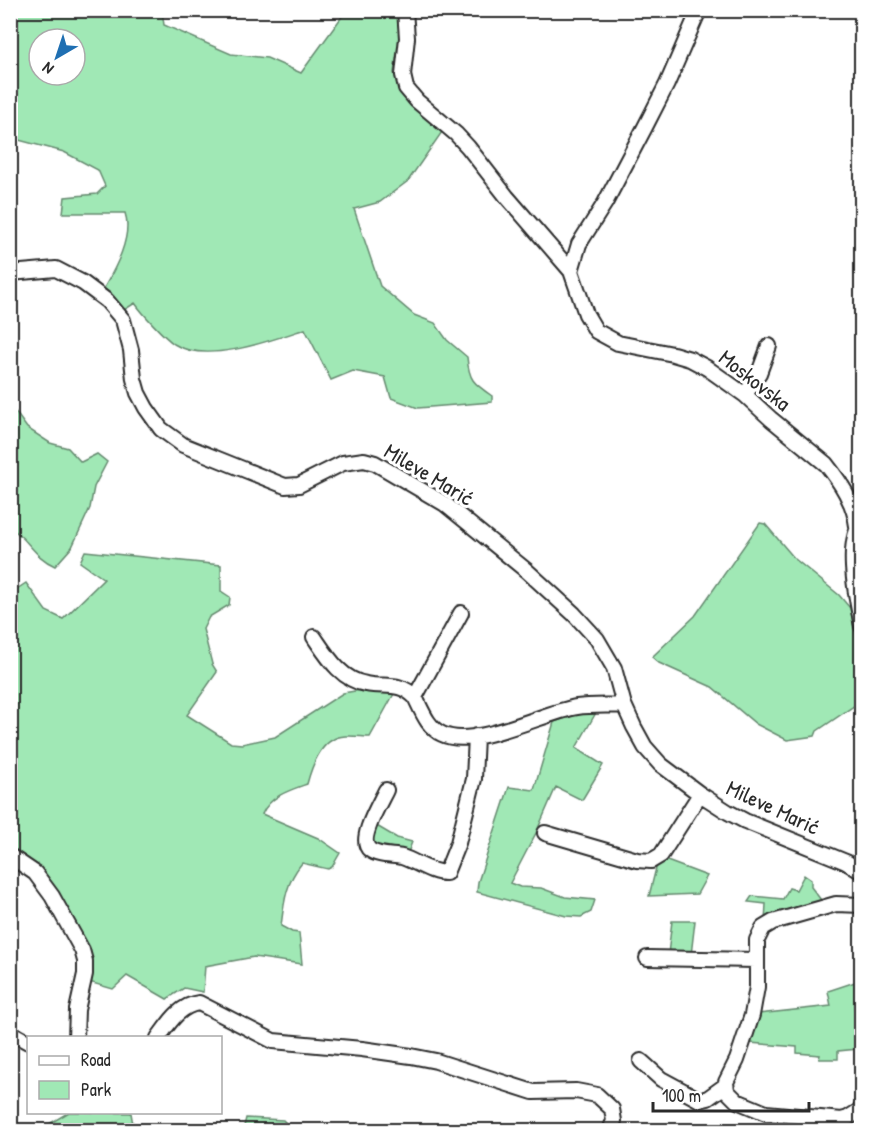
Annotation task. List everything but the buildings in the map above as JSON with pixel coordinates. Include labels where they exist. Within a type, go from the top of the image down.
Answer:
[{"type":"street","name":"Moskovska","points":[[405,10],[407,38],[403,75],[406,88],[417,101],[468,147],[507,197],[571,271],[592,326],[601,335],[618,343],[690,359],[718,375],[826,464],[836,476],[857,507],[859,524],[853,554],[858,568],[861,627]]},
{"type":"street","points":[[571,271],[579,244],[605,203],[650,119],[699,11]]},
{"type":"street","name":"Mileve Marić","points":[[10,273],[56,269],[83,283],[107,301],[123,321],[131,350],[134,379],[146,408],[161,429],[183,445],[285,486],[298,485],[352,460],[369,461],[445,504],[527,571],[574,614],[597,639],[614,668],[624,705],[645,747],[660,764],[700,794],[745,821],[846,862],[861,872]]},
{"type":"street","points":[[745,395],[759,373],[769,346]]},
{"type":"street","points":[[416,697],[461,614]]},
{"type":"street","points":[[314,637],[328,660],[350,678],[364,684],[405,688],[416,697],[427,720],[440,734],[452,737],[476,736],[514,728],[578,707],[624,705]]},
{"type":"street","points":[[386,790],[366,833],[368,848],[372,852],[402,857],[437,872],[446,873],[458,843],[474,779],[476,736]]},
{"type":"street","name":"Mileve Marić","points":[[545,833],[637,860],[651,861],[661,855],[700,794]]},
{"type":"street","points":[[10,856],[35,873],[52,896],[82,950],[85,974],[77,1010],[76,1036]]},
{"type":"street","points":[[641,1061],[661,1079],[700,1100],[708,1098],[726,1085],[752,1015],[757,987],[756,960],[759,933],[768,924],[836,904],[861,905]]},
{"type":"street","points":[[647,958],[756,960]]},
{"type":"street","points":[[160,1036],[175,1016],[191,1004],[199,1003],[273,1041],[411,1056],[445,1063],[525,1090],[576,1091],[597,1095],[612,1109],[614,1121],[610,1131]]},
{"type":"street","points":[[10,1032],[27,1041]]},
{"type":"street","points":[[726,1085],[727,1091],[737,1101],[766,1113],[834,1120],[848,1124],[861,1108]]},
{"type":"green space","points":[[11,11],[162,11],[164,25],[231,54],[267,58],[301,73],[346,11],[397,11],[400,30],[394,73],[399,90],[409,104],[442,132],[408,181],[380,202],[354,209],[380,286],[414,315],[435,323],[447,340],[467,357],[473,380],[492,396],[492,402],[418,408],[391,398],[385,377],[353,371],[331,380],[305,329],[258,344],[221,351],[188,350],[174,344],[153,325],[135,303],[124,310],[104,288],[118,262],[125,242],[127,222],[125,213],[63,213],[65,197],[97,194],[105,186],[98,170],[64,152],[11,138]]},
{"type":"green space","points":[[11,406],[27,428],[50,443],[68,448],[81,462],[97,454],[107,462],[94,487],[90,508],[72,547],[55,566],[42,558],[11,528]]},
{"type":"green space","points":[[760,523],[765,524],[795,559],[839,595],[850,608],[861,660],[861,701],[817,731],[815,736],[787,740],[756,724],[712,687],[659,663],[652,657],[695,616]]},
{"type":"green space","points":[[85,551],[221,565],[221,591],[230,597],[229,605],[209,617],[203,629],[212,664],[217,672],[187,715],[231,743],[242,744],[275,737],[343,693],[361,690],[395,692],[370,737],[346,736],[332,740],[319,753],[307,784],[275,798],[262,814],[318,838],[340,853],[332,867],[328,869],[302,863],[289,885],[281,926],[299,933],[302,964],[254,957],[205,966],[203,992],[184,988],[167,999],[127,976],[113,989],[82,980],[80,957],[26,860],[11,849],[11,593],[26,583],[46,611],[63,619],[104,579],[80,562]]},
{"type":"green space","points":[[597,711],[576,748],[603,765],[582,800],[556,787],[536,833],[510,883],[520,887],[541,888],[565,897],[595,900],[591,912],[581,917],[566,916],[477,892],[478,882],[509,787],[534,790],[554,722],[581,713]]},
{"type":"green space","points":[[375,825],[397,838],[412,842],[407,855],[375,848],[371,840]]},
{"type":"green space","points":[[667,861],[707,876],[697,894],[649,896],[657,864]]},
{"type":"green space","points":[[804,875],[811,880],[811,887],[821,900],[765,922],[766,904],[748,902],[752,896],[783,899],[789,888],[796,890]]},
{"type":"green space","points":[[672,921],[695,921],[691,955],[668,954]]},
{"type":"green space","points":[[861,980],[861,1001],[854,1003],[858,1049],[838,1051],[838,1059],[819,1059],[820,1055],[797,1053],[797,1047],[750,1043],[758,1014],[831,1006],[828,991]]},
{"type":"green space","points":[[66,1114],[131,1114],[134,1130],[42,1130]]},
{"type":"green space","points":[[246,1118],[283,1120],[293,1130],[243,1130]]}]
